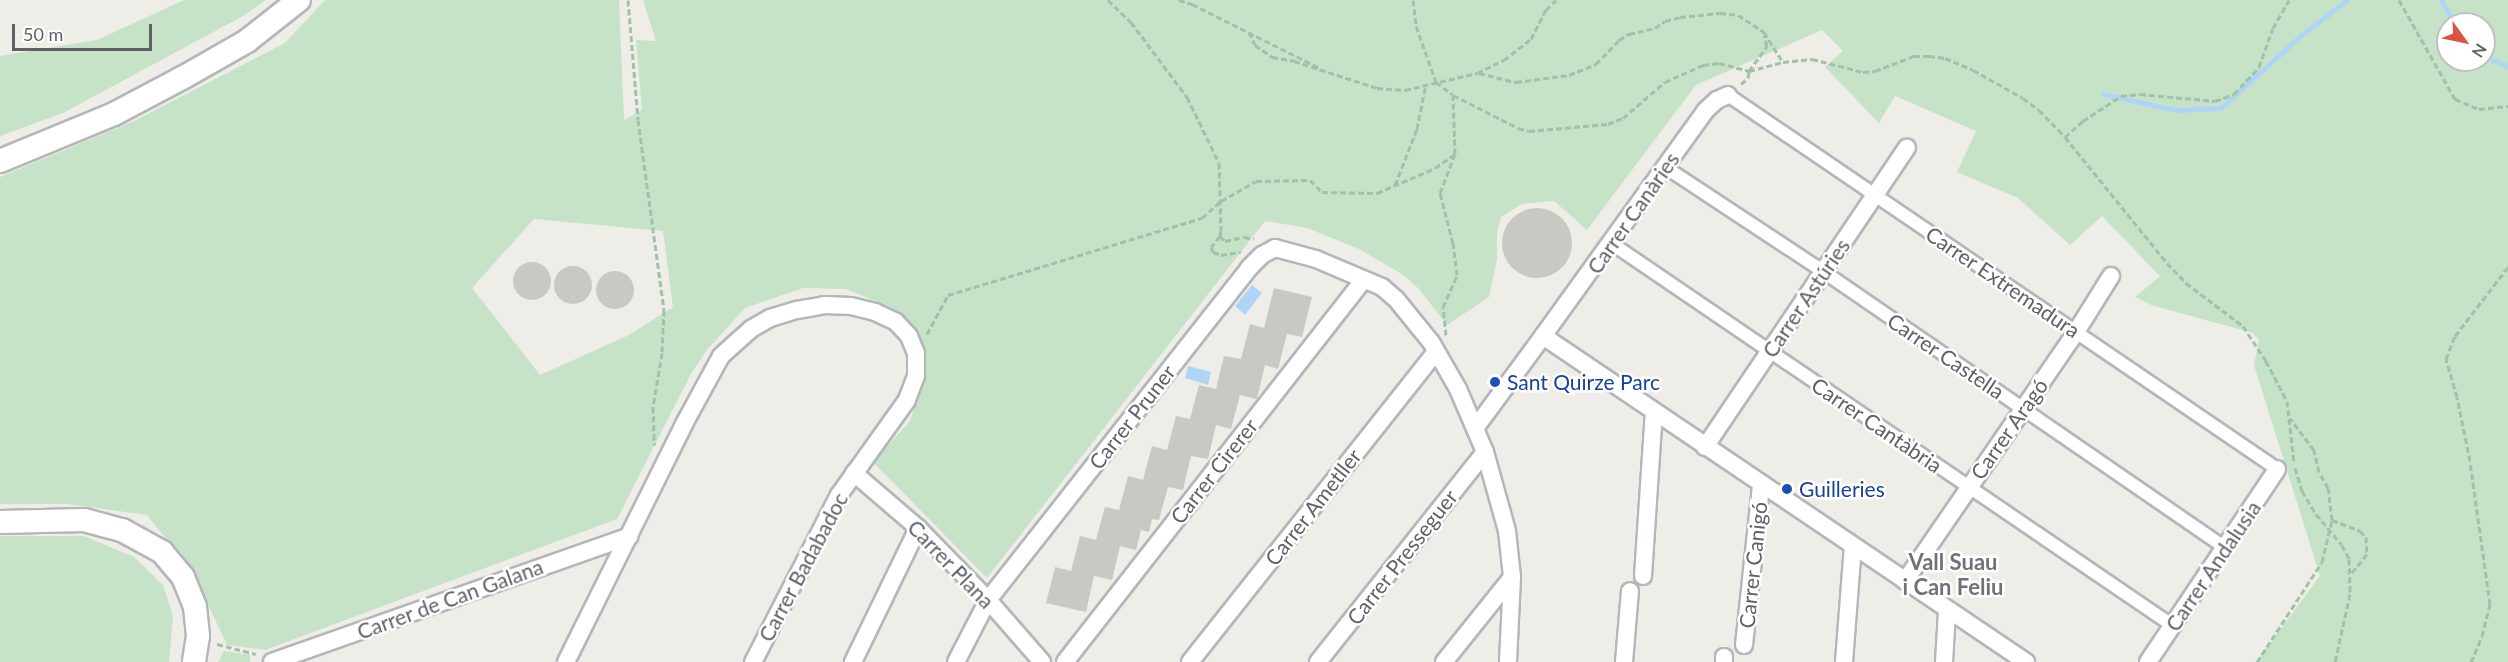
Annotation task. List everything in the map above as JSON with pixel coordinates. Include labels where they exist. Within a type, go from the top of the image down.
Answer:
[{"type":"main road","points":[[0,161],[114,114],[184,77],[247,41],[299,0]]},
{"type":"main road","points":[[0,522],[84,520],[137,536],[162,552],[183,577],[195,607],[198,636],[194,662]]},
{"type":"street","name":"Carrer Canàries","points":[[1476,427],[1705,111],[1728,95]]},
{"type":"street","name":"Carrer Extremadura","points":[[1728,95],[2277,469]]},
{"type":"street","name":"Carrer Astúries","points":[[1705,447],[1907,148]]},
{"type":"street","name":"Carrer Castella","points":[[1665,166],[1824,272],[2225,548]]},
{"type":"street","name":"Carrer Cantàbria","points":[[1611,243],[2173,626]]},
{"type":"street","points":[[1280,248],[1382,287],[1396,299],[1434,347],[1476,427],[1507,531],[1512,577],[1508,662]]},
{"type":"street","name":"Carrer Pruner","points":[[956,662],[988,600],[1249,268],[1262,255],[1280,248]]},
{"type":"street","name":"Carrer Aragó","points":[[1905,581],[2024,409],[2111,276]]},
{"type":"street","name":"Carrer Cirerer","points":[[1065,662],[1363,280]]},
{"type":"street","points":[[566,662],[721,356],[751,329],[770,318],[824,305],[850,306],[875,312],[896,322],[909,336],[916,353]]},
{"type":"street","points":[[1543,336],[2026,662]]},
{"type":"street","name":"Carrer Ametller","points":[[1190,662],[1434,347]]},
{"type":"street","name":"Carrer Badabadoc","points":[[753,662],[838,495],[908,400],[916,376],[916,353]]},
{"type":"street","points":[[1643,576],[1654,412]]},
{"type":"street","name":"Carrer Presseguer","points":[[1318,662],[1485,452]]},
{"type":"street","name":"Carrer Andalusia","points":[[2148,662],[2277,469]]},
{"type":"street","name":"Carrer Plana","points":[[854,473],[918,528],[988,600],[1042,662]]},
{"type":"street","name":"Carrer Canigó","points":[[1744,645],[1761,485]]},
{"type":"street","points":[[853,662],[918,528]]},
{"type":"street","name":"Carrer de Can Galana","points":[[266,660],[629,536]]},
{"type":"street","points":[[1844,662],[1853,546]]},
{"type":"street","points":[[1444,662],[1512,577]]},
{"type":"street","points":[[1624,662],[1630,591]]},
{"type":"street","points":[[1944,662],[1947,610]]},
{"type":"path","points":[[628,0],[638,120],[664,310],[664,332],[653,407],[655,458],[660,473]]},
{"type":"path","points":[[1108,0],[1131,22],[1187,97],[1220,163],[1220,236],[1211,247],[1214,252],[1221,255],[1280,248]]},
{"type":"path","points":[[1179,0],[1192,4],[1324,70]]},
{"type":"path","points":[[1413,0],[1416,26],[1436,82],[1453,95],[1518,128],[1543,131],[1608,124],[1623,118],[1665,82],[1703,64],[1719,63],[1749,71],[1783,62],[1812,59],[1863,72],[1875,71],[1914,56],[1945,58],[2023,98],[2065,137],[2167,263],[2186,283],[2243,327],[2280,386],[2289,417],[2290,440],[2302,491],[2330,534],[2342,544],[2349,559],[2351,574],[2346,622],[2335,662]]},
{"type":"path","points":[[1249,32],[1264,54],[1393,92],[1477,73],[1504,60],[1531,39],[1546,10],[1556,0]]},
{"type":"path","points":[[2065,137],[2083,121],[2121,96],[2140,94],[2215,101],[2234,94],[2259,67],[2273,28],[2289,0]]},
{"type":"path","points":[[2399,0],[2455,99],[2479,109],[2508,106]]},
{"type":"path","points":[[1477,73],[1516,82],[1569,75],[1596,64],[1618,40],[1629,34],[1697,14],[1720,13],[1738,15],[1764,32],[1783,62]]},
{"type":"path","points":[[1749,71],[1767,46],[1764,32]]},
{"type":"path","points":[[1395,185],[1417,129],[1426,84]]},
{"type":"path","points":[[1434,347],[1448,334],[1443,307],[1457,275],[1453,243],[1440,193],[1455,154],[1453,95]]},
{"type":"path","points":[[916,353],[948,295],[1202,218],[1221,201],[1256,181],[1310,180],[1322,192],[1377,193],[1435,168],[1455,154]]},
{"type":"path","points":[[1220,236],[1225,241],[1249,237],[1280,248]]},
{"type":"path","points":[[2471,662],[2482,636],[2490,604],[2470,461],[2457,397],[2446,359],[2454,336],[2508,267]]},
{"type":"path","points":[[2257,662],[2322,562],[2332,520],[2328,488],[2319,472],[2314,450],[2289,417]]},
{"type":"path","points":[[2332,520],[2360,531],[2366,537],[2369,547],[2367,554],[2351,574]]},
{"type":"path","points":[[198,636],[226,648],[255,652],[266,660]]},
{"type":"green space","points":[[184,0],[266,0],[243,16],[63,113],[0,136],[0,56],[97,40]]},
{"type":"green space","points":[[325,0],[619,0],[624,120],[642,110],[636,40],[656,41],[643,0],[2508,0],[2508,662],[2256,662],[2320,576],[2254,365],[2259,340],[2253,333],[2151,305],[2135,297],[2160,276],[2102,216],[2070,245],[2018,198],[1957,172],[1976,131],[1895,96],[1879,123],[1825,67],[1843,51],[1822,30],[1696,85],[1587,230],[1554,201],[1522,204],[1501,217],[1497,232],[1497,259],[1489,297],[1447,325],[1418,288],[1402,274],[1359,249],[1307,228],[1265,221],[987,578],[873,462],[910,421],[920,390],[925,353],[911,327],[890,307],[846,289],[803,288],[745,308],[706,351],[691,374],[617,519],[265,650],[227,645],[194,574],[147,515],[66,504],[0,504],[0,177],[134,121],[285,43]],"holes":[[[534,219],[663,231],[673,307],[629,335],[540,375],[472,288]]]},
{"type":"green space","points":[[0,536],[84,536],[134,557],[163,585],[173,616],[169,662],[0,662]]},
{"type":"green space","points":[[224,651],[250,655],[250,662],[218,662]]},
{"type":"water","points":[[1252,285],[1262,293],[1245,315],[1235,306]]},
{"type":"water","points":[[1188,366],[1211,372],[1208,385],[1185,378]]},
{"type":"building","points":[[1537,208],[1550,211],[1562,218],[1569,230],[1572,243],[1569,256],[1562,268],[1550,275],[1537,278],[1524,275],[1512,268],[1505,256],[1502,243],[1505,230],[1512,218],[1524,211]]},
{"type":"building","points":[[532,262],[545,268],[551,281],[545,294],[532,300],[519,294],[513,281],[519,268]]},
{"type":"building","points":[[573,266],[586,272],[592,285],[586,298],[573,304],[560,298],[554,285],[560,272]]},
{"type":"building","points":[[615,271],[628,277],[634,290],[628,303],[615,309],[602,303],[596,290],[602,277]]},
{"type":"building","points":[[1274,288],[1312,297],[1302,337],[1287,334],[1278,369],[1265,365],[1257,399],[1240,395],[1231,429],[1216,425],[1208,459],[1191,456],[1183,490],[1168,487],[1159,520],[1152,519],[1149,532],[1141,530],[1136,550],[1120,546],[1112,580],[1094,576],[1086,612],[1046,603],[1055,567],[1071,571],[1080,536],[1096,540],[1105,507],[1119,510],[1128,476],[1143,480],[1152,446],[1167,450],[1176,416],[1190,419],[1199,385],[1216,389],[1224,356],[1241,359],[1250,324],[1264,328]]},
{"type":"waterway","points":[[2103,94],[2176,110],[2221,108],[2300,36],[2347,0]]},
{"type":"waterway","points":[[2441,0],[2448,12]]},
{"type":"waterway","points":[[2496,61],[2508,66]]},
{"type":"place","name":"Sant Quirze Parc","points":[[1495,382]]},
{"type":"place","name":"Guilleries","points":[[1787,489]]},
{"type":"district","name":"Vall Suau i Can Feliu","points":[[1953,574]]}]
